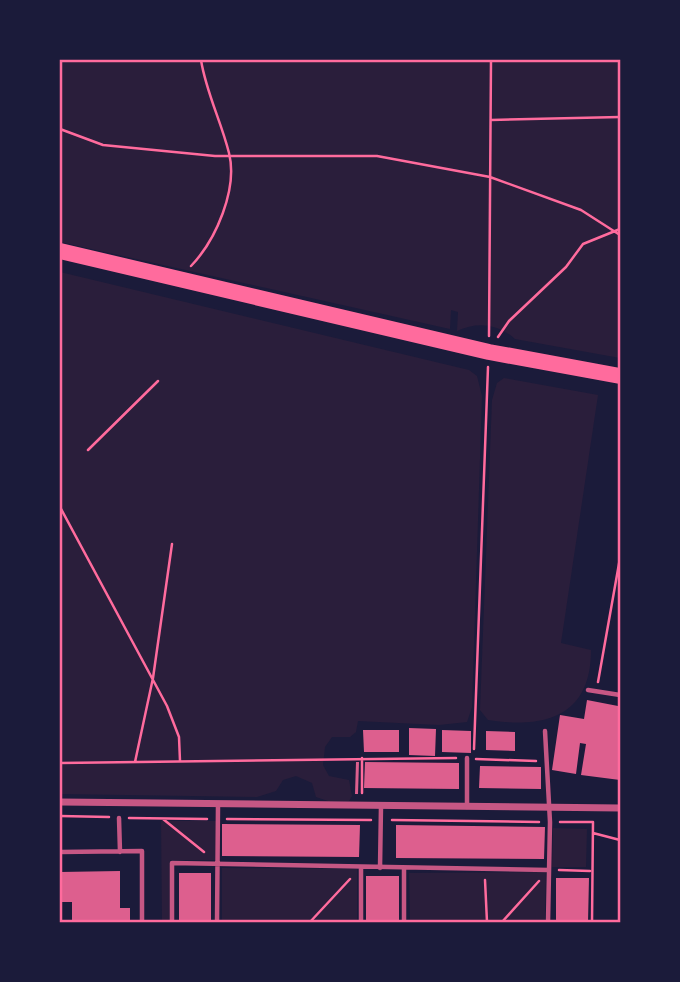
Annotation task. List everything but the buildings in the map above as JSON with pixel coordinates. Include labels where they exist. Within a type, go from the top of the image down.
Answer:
[{"type":"main road","points":[[60,251],[489,352],[621,376]]},
{"type":"street","points":[[60,802],[218,806],[621,808]]},
{"type":"lane","points":[[588,691],[621,695]]},
{"type":"lane","points":[[545,731],[550,822],[548,922]]},
{"type":"lane","points":[[467,758],[467,808]]},
{"type":"lane","points":[[218,806],[218,922]]},
{"type":"lane","points":[[380,867],[381,806]]},
{"type":"lane","points":[[119,818],[120,852]]},
{"type":"lane","points":[[60,852],[142,851],[142,922]]},
{"type":"lane","points":[[172,922],[172,863],[549,870]]},
{"type":"lane","points":[[361,867],[361,922]]},
{"type":"lane","points":[[404,868],[404,922]]},
{"type":"path","points":[[180,279],[199,258],[226,209],[230,156],[201,60]]},
{"type":"path","points":[[474,758],[489,352],[491,60]]},
{"type":"path","points":[[490,120],[621,117]]},
{"type":"path","points":[[60,129],[103,145],[230,156],[377,156],[490,177],[581,210],[621,235]]},
{"type":"path","points":[[489,352],[509,320],[566,267],[583,244],[621,229]]},
{"type":"path","points":[[88,450],[158,381]]},
{"type":"path","points":[[60,507],[173,720],[179,737],[180,761]]},
{"type":"path","points":[[135,762],[153,678],[172,544]]},
{"type":"path","points":[[620,560],[621,574]]},
{"type":"path","points":[[596,692],[620,560]]},
{"type":"path","points":[[60,762],[362,758],[546,761]]},
{"type":"path","points":[[362,758],[362,793]]},
{"type":"path","points":[[60,816],[593,822],[592,922]]},
{"type":"path","points":[[163,819],[218,863]]},
{"type":"path","points":[[593,833],[621,840]]},
{"type":"path","points":[[310,922],[361,867]]},
{"type":"path","points":[[484,869],[486,922]]},
{"type":"path","points":[[502,922],[549,870],[592,871]]},
{"type":"shaded area","points":[[60,60],[620,60],[620,358],[515,339],[495,327],[480,325],[457,331],[458,312],[451,310],[450,329],[60,242]]},
{"type":"shaded area","points":[[60,272],[469,370],[477,376],[482,396],[472,707],[467,722],[439,725],[358,721],[356,732],[350,737],[332,737],[325,747],[323,765],[329,776],[349,780],[352,796],[349,801],[328,801],[316,797],[312,783],[296,776],[283,780],[276,791],[257,797],[60,794]]},
{"type":"shaded area","points":[[504,378],[598,395],[561,643],[591,650],[589,672],[583,690],[574,704],[546,719],[529,722],[488,720],[480,710],[492,400],[497,383]]},
{"type":"shaded area","points":[[161,821],[217,821],[216,860],[170,860],[170,922],[162,922]]},
{"type":"shaded area","points":[[553,828],[587,829],[586,867],[552,867]]},
{"type":"shaded area","points":[[222,868],[357,869],[357,922],[222,922]]},
{"type":"shaded area","points":[[546,872],[545,922],[410,922],[409,873]]}]
